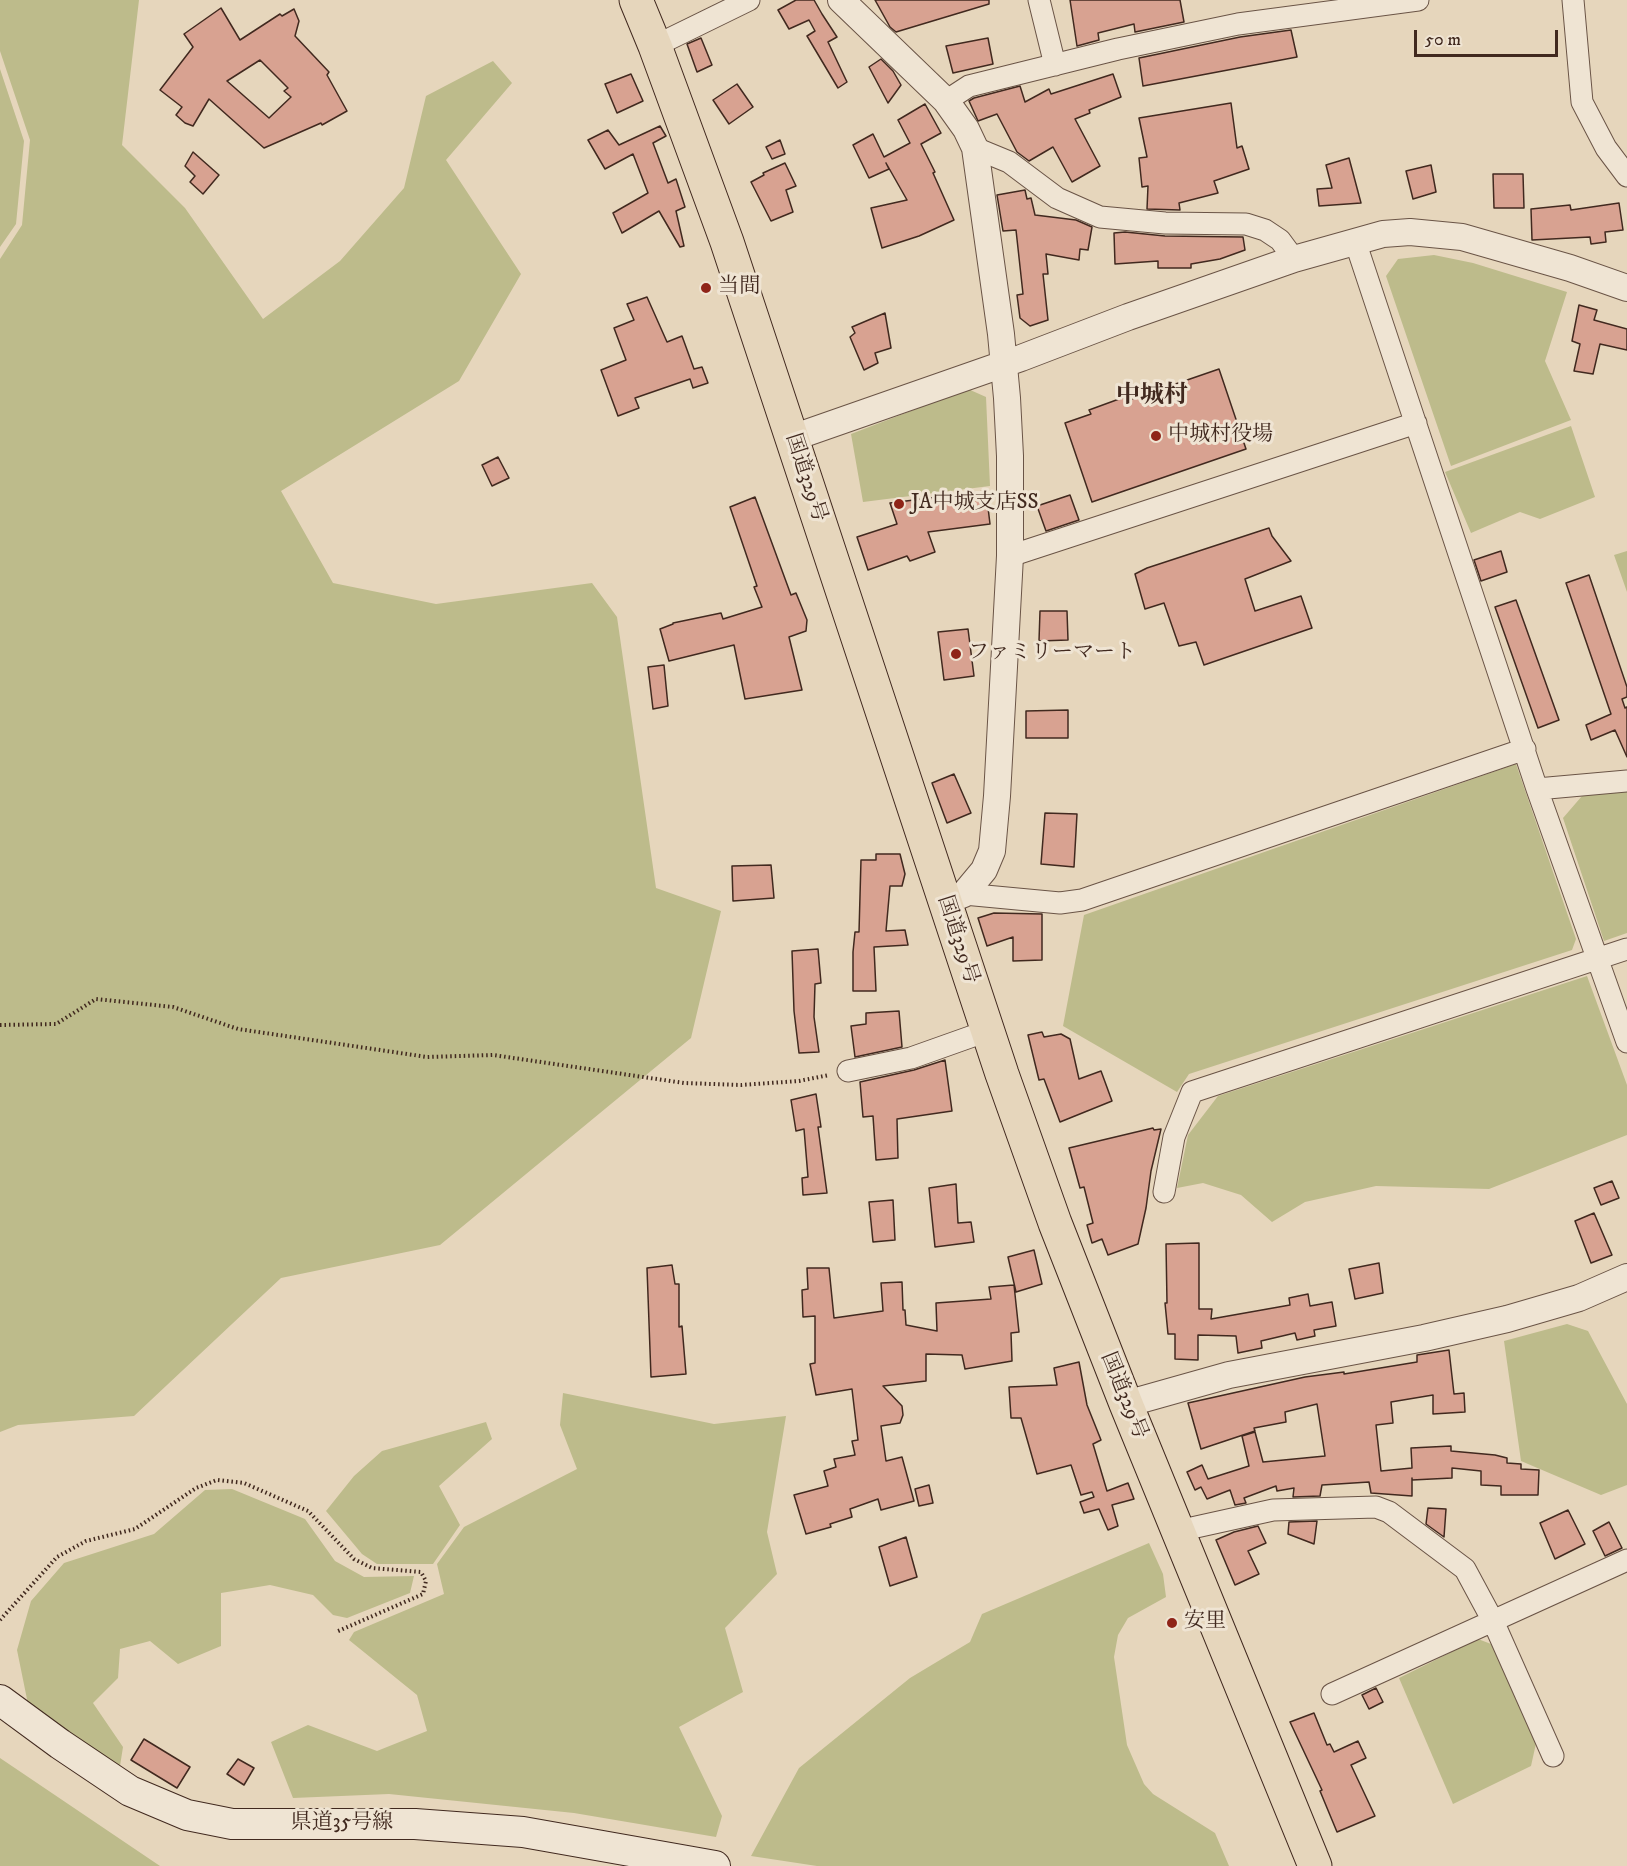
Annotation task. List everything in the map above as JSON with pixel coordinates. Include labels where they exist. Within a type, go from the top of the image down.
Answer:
[{"type":"highway","name":"国道329号","points":[[636,0],[727,242],[792,438],[954,898],[987,1031],[1055,1222],[1126,1404],[1315,1866]]},
{"type":"main road","name":"県道35号線","points":[[0,1700],[130,1791],[187,1815],[232,1824],[415,1824],[523,1832],[715,1866]]},
{"type":"street","points":[[655,46],[749,0]]},
{"type":"street","points":[[841,0],[946,101],[966,129],[975,147],[1001,334],[1010,456],[1010,556],[998,796],[992,851],[984,870],[954,898]]},
{"type":"street","points":[[1039,0],[1055,65]]},
{"type":"street","points":[[946,101],[969,86],[1118,49],[1238,24],[1418,0]]},
{"type":"street","points":[[1573,0],[1582,102],[1606,148],[1627,176]]},
{"type":"street","points":[[975,147],[1009,162],[1056,198],[1100,217],[1165,223],[1245,224],[1265,230],[1280,240],[1294,259]]},
{"type":"street","points":[[792,438],[1294,259],[1383,234],[1410,232],[1462,237],[1570,268],[1627,288]]},
{"type":"street","points":[[1355,241],[1537,789],[1627,1042]]},
{"type":"street","points":[[1010,556],[1416,423]]},
{"type":"street","points":[[954,898],[1060,903],[1082,900],[1525,749]]},
{"type":"street","points":[[1537,789],[1627,782]]},
{"type":"street","points":[[1164,1192],[1174,1137],[1192,1092],[1627,949]]},
{"type":"street","points":[[848,1071],[911,1058],[987,1031]]},
{"type":"street","points":[[1126,1404],[1229,1376],[1424,1338],[1507,1319],[1579,1298],[1627,1277]]},
{"type":"street","points":[[1178,1530],[1273,1510],[1376,1507],[1389,1512],[1465,1569],[1493,1621],[1553,1756]]},
{"type":"street","points":[[1332,1694],[1627,1560]]},
{"type":"path","points":[[0,1025],[56,1024],[96,999],[172,1007],[238,1029],[427,1057],[493,1055],[684,1083],[741,1085],[799,1081],[848,1071]]},
{"type":"path","points":[[0,1620],[57,1557],[86,1541],[135,1529],[196,1488],[217,1480],[244,1483],[308,1511],[354,1559],[372,1568],[421,1572],[426,1581],[423,1594],[336,1632]]},
{"type":"shaded area","points":[[0,0],[139,0],[122,145],[185,208],[263,319],[340,261],[404,188],[426,96],[493,61],[512,83],[446,160],[521,274],[459,381],[281,491],[333,583],[436,604],[592,583],[617,617],[656,888],[721,911],[691,1038],[440,1245],[281,1278],[134,1416],[18,1425],[0,1432],[0,259],[22,225],[30,140],[0,51]]},
{"type":"shaded area","points":[[0,69],[24,141],[16,224],[0,247]]},
{"type":"shaded area","points":[[1434,255],[1473,263],[1567,292],[1545,361],[1571,420],[1451,466],[1386,276],[1398,259]]},
{"type":"shaded area","points":[[968,389],[986,397],[990,486],[863,502],[851,434]]},
{"type":"shaded area","points":[[1571,426],[1595,497],[1540,519],[1520,512],[1471,533],[1445,472]]},
{"type":"shaded area","points":[[1627,551],[1627,592],[1614,555]]},
{"type":"shaded area","points":[[1516,764],[1576,939],[1572,950],[1189,1074],[1177,1092],[1063,1026],[1084,915]]},
{"type":"shaded area","points":[[1627,791],[1627,933],[1604,941],[1563,818],[1582,796]]},
{"type":"shaded area","points":[[1587,976],[1627,1085],[1627,1135],[1489,1189],[1376,1186],[1305,1202],[1272,1222],[1241,1195],[1203,1183],[1177,1188],[1188,1135],[1218,1096]]},
{"type":"shaded area","points":[[1567,1324],[1588,1331],[1627,1404],[1627,1485],[1601,1495],[1521,1461],[1504,1341]]},
{"type":"shaded area","points":[[563,1393],[714,1424],[786,1416],[767,1532],[777,1574],[725,1628],[743,1692],[679,1727],[722,1816],[716,1837],[574,1813],[389,1794],[293,1798],[271,1742],[308,1725],[377,1751],[427,1731],[417,1695],[349,1640],[354,1632],[444,1594],[437,1564],[464,1527],[577,1469],[560,1425]]},
{"type":"shaded area","points":[[486,1422],[492,1439],[439,1486],[460,1525],[433,1564],[377,1564],[362,1554],[326,1511],[354,1476],[382,1451]]},
{"type":"shaded area","points":[[232,1489],[305,1519],[335,1561],[364,1577],[414,1576],[410,1593],[347,1618],[333,1615],[313,1595],[270,1585],[221,1593],[221,1646],[178,1664],[150,1641],[120,1649],[118,1678],[93,1703],[123,1747],[120,1766],[29,1709],[17,1650],[31,1601],[64,1563],[154,1534],[205,1490]]},
{"type":"shaded area","points":[[1149,1543],[1163,1574],[1166,1597],[1128,1618],[1118,1635],[1114,1657],[1127,1745],[1144,1784],[1153,1794],[1215,1833],[1229,1866],[817,1866],[751,1856],[799,1768],[910,1678],[970,1642],[982,1614]]},
{"type":"shaded area","points":[[1478,1639],[1491,1644],[1537,1739],[1531,1766],[1453,1804],[1399,1678]]},
{"type":"shaded area","points":[[0,1758],[160,1866],[0,1866]]},
{"type":"building","points":[[796,0],[814,0],[837,37],[828,42],[847,82],[838,88],[807,36],[815,31],[809,20],[789,29],[778,10]]},
{"type":"building","points":[[875,0],[989,0],[989,4],[896,32],[890,27]]},
{"type":"building","points":[[1070,0],[1180,0],[1184,22],[1135,32],[1134,24],[1098,33],[1099,40],[1077,46]]},
{"type":"building","points":[[221,8],[240,40],[280,14],[282,16],[294,9],[299,21],[295,36],[329,72],[327,75],[347,111],[322,125],[321,123],[264,148],[209,99],[193,126],[185,123],[176,115],[182,107],[160,90],[193,47],[184,34]],"holes":[[[260,60],[288,88],[284,91],[291,97],[269,118],[227,81]]]},
{"type":"building","points":[[1291,30],[1297,57],[1143,86],[1139,58],[1240,37]]},
{"type":"building","points":[[701,38],[712,65],[697,72],[687,44]]},
{"type":"building","points":[[988,38],[993,64],[953,73],[946,46]]},
{"type":"building","points":[[881,59],[893,71],[901,85],[888,103],[869,67]]},
{"type":"building","points":[[631,74],[643,101],[617,113],[605,84]]},
{"type":"building","points":[[1113,74],[1121,97],[1089,110],[1090,113],[1075,119],[1100,166],[1072,182],[1053,147],[1029,161],[1017,152],[997,114],[978,121],[969,101],[1020,86],[1025,102],[1049,89],[1051,94]]},
{"type":"building","points":[[737,84],[753,107],[729,124],[713,100]]},
{"type":"building","points":[[1231,103],[1237,148],[1242,146],[1249,169],[1214,181],[1218,193],[1179,203],[1180,210],[1147,209],[1148,186],[1142,187],[1139,158],[1147,157],[1139,118]]},
{"type":"building","points":[[925,104],[941,133],[921,144],[954,220],[919,236],[882,248],[871,208],[907,200],[886,163],[889,169],[869,178],[853,145],[873,134],[884,157],[910,143],[898,120]]},
{"type":"building","points":[[660,126],[666,136],[653,143],[668,183],[676,179],[685,207],[676,211],[684,246],[680,247],[659,211],[622,233],[613,213],[648,193],[633,154],[605,169],[588,140],[608,130],[619,145]]},
{"type":"building","points":[[780,140],[785,154],[772,159],[766,147]]},
{"type":"building","points":[[193,152],[219,175],[203,194],[190,182],[195,176],[185,166]]},
{"type":"building","points":[[1349,158],[1361,203],[1319,206],[1317,189],[1332,188],[1326,165]]},
{"type":"building","points":[[785,163],[796,186],[786,190],[793,212],[771,221],[751,182],[764,175],[763,173]]},
{"type":"building","points":[[1431,165],[1436,192],[1413,199],[1406,171]]},
{"type":"building","points":[[1493,174],[1523,174],[1524,208],[1494,208]]},
{"type":"building","points":[[1025,190],[1027,199],[1031,198],[1035,215],[1076,220],[1092,227],[1088,250],[1080,249],[1079,260],[1046,254],[1048,274],[1043,274],[1048,320],[1030,326],[1020,318],[1017,295],[1023,294],[1016,230],[1003,231],[997,195]]},
{"type":"building","points":[[1619,203],[1623,230],[1605,232],[1606,242],[1591,244],[1590,237],[1532,240],[1531,209],[1570,205],[1571,210]]},
{"type":"building","points":[[1114,233],[1165,236],[1243,237],[1245,250],[1220,259],[1191,264],[1191,268],[1158,268],[1158,261],[1115,264]]},
{"type":"building","points":[[647,297],[667,342],[682,336],[694,369],[702,367],[708,383],[693,388],[690,379],[635,398],[639,408],[618,416],[601,370],[626,360],[614,328],[634,320],[627,304]]},
{"type":"building","points":[[1579,305],[1597,310],[1594,320],[1627,329],[1627,350],[1600,344],[1593,374],[1574,371],[1580,344],[1572,341]]},
{"type":"building","points":[[885,313],[891,348],[875,353],[878,363],[864,370],[850,337],[855,333],[852,327]]},
{"type":"building","name":"中城村役場","points":[[1219,369],[1246,449],[1092,502],[1065,423],[1091,414],[1089,410],[1130,395],[1132,399]]},
{"type":"building","points":[[498,457],[509,478],[492,486],[482,465]]},
{"type":"building","points":[[986,491],[990,524],[928,532],[935,552],[910,561],[907,556],[868,570],[857,537],[897,524],[890,503]]},
{"type":"building","points":[[1070,495],[1079,520],[1046,531],[1037,506]]},
{"type":"building","points":[[755,497],[791,595],[796,593],[807,620],[806,631],[789,637],[802,690],[745,699],[734,645],[669,661],[660,629],[673,623],[721,613],[723,619],[762,607],[730,507]]},
{"type":"building","points":[[1269,528],[1272,536],[1291,561],[1245,579],[1255,611],[1301,596],[1312,628],[1204,665],[1196,642],[1179,646],[1164,603],[1145,609],[1135,574]]},
{"type":"building","points":[[1501,551],[1507,572],[1481,581],[1474,560]]},
{"type":"building","points":[[1589,575],[1627,687],[1627,697],[1622,699],[1625,708],[1627,707],[1627,757],[1615,730],[1591,740],[1586,725],[1611,714],[1566,583]]},
{"type":"building","points":[[1516,600],[1559,720],[1538,728],[1495,607]]},
{"type":"building","points":[[1040,611],[1067,611],[1068,640],[1039,641]]},
{"type":"building","name":"ファミリーマート","points":[[968,629],[974,676],[944,680],[938,632]]},
{"type":"building","points":[[664,665],[668,706],[653,709],[648,667]]},
{"type":"building","points":[[1068,710],[1068,738],[1026,738],[1026,711]]},
{"type":"building","points":[[954,774],[971,813],[947,823],[932,783]]},
{"type":"building","points":[[1045,813],[1077,814],[1074,867],[1041,864]]},
{"type":"building","points":[[876,854],[900,854],[905,874],[902,886],[890,886],[886,931],[905,930],[908,945],[874,947],[876,991],[853,991],[855,932],[859,932],[861,860],[876,860]]},
{"type":"building","points":[[771,865],[774,898],[733,901],[732,866]]},
{"type":"building","points":[[994,913],[1042,914],[1042,960],[1013,961],[1013,937],[987,946],[978,918]]},
{"type":"building","points":[[818,949],[821,983],[815,984],[814,1017],[819,1052],[799,1053],[794,1011],[792,951]]},
{"type":"building","points":[[899,1011],[902,1047],[855,1057],[851,1026],[866,1024],[866,1013]]},
{"type":"building","points":[[1042,1032],[1044,1037],[1061,1034],[1070,1039],[1079,1079],[1101,1071],[1112,1101],[1060,1122],[1044,1079],[1039,1080],[1028,1035]]},
{"type":"building","points":[[945,1060],[952,1111],[897,1119],[898,1158],[876,1160],[873,1116],[863,1117],[860,1082],[914,1070]]},
{"type":"building","points":[[816,1094],[827,1193],[803,1195],[802,1178],[808,1177],[804,1129],[796,1131],[791,1100]]},
{"type":"building","points":[[1153,1128],[1154,1130],[1161,1129],[1138,1244],[1108,1255],[1102,1239],[1092,1243],[1087,1225],[1093,1223],[1084,1187],[1080,1188],[1069,1148]]},
{"type":"building","points":[[1612,1181],[1619,1198],[1601,1205],[1594,1188]]},
{"type":"building","points":[[956,1184],[958,1223],[971,1222],[974,1242],[935,1247],[929,1188]]},
{"type":"building","points":[[893,1200],[895,1240],[873,1242],[869,1202]]},
{"type":"building","points":[[1594,1213],[1612,1255],[1591,1263],[1575,1221]]},
{"type":"building","points":[[1199,1243],[1199,1309],[1212,1309],[1211,1319],[1290,1305],[1289,1298],[1308,1294],[1310,1306],[1332,1302],[1336,1326],[1314,1330],[1315,1336],[1297,1340],[1295,1333],[1261,1341],[1262,1348],[1238,1353],[1236,1336],[1198,1335],[1198,1360],[1175,1359],[1175,1334],[1168,1334],[1165,1303],[1167,1303],[1166,1244]]},
{"type":"building","points":[[1034,1250],[1042,1284],[1016,1292],[1008,1257]]},
{"type":"building","points":[[1379,1263],[1383,1293],[1355,1299],[1349,1269]]},
{"type":"building","points":[[672,1265],[675,1284],[679,1284],[679,1327],[682,1326],[686,1374],[651,1377],[647,1268]]},
{"type":"building","points":[[807,1268],[829,1268],[834,1318],[883,1311],[881,1283],[902,1282],[906,1325],[937,1331],[936,1303],[991,1299],[989,1287],[1014,1285],[1019,1332],[1011,1333],[1012,1361],[965,1369],[962,1355],[926,1354],[926,1381],[883,1386],[902,1406],[903,1415],[900,1423],[881,1426],[886,1461],[902,1457],[914,1501],[881,1510],[878,1499],[850,1509],[852,1517],[830,1524],[831,1527],[806,1534],[794,1495],[828,1486],[824,1471],[836,1467],[834,1459],[855,1455],[852,1441],[858,1440],[852,1389],[816,1395],[810,1364],[815,1363],[815,1316],[803,1317],[802,1290],[808,1289]]},
{"type":"building","points":[[1449,1350],[1454,1394],[1464,1393],[1465,1412],[1433,1414],[1433,1395],[1391,1402],[1393,1423],[1376,1425],[1381,1471],[1412,1468],[1411,1448],[1451,1446],[1451,1451],[1495,1455],[1507,1458],[1507,1463],[1521,1464],[1521,1469],[1539,1470],[1538,1495],[1501,1495],[1501,1486],[1481,1485],[1481,1471],[1452,1468],[1452,1478],[1412,1480],[1412,1496],[1371,1493],[1369,1482],[1322,1485],[1320,1496],[1293,1497],[1294,1488],[1277,1491],[1276,1486],[1244,1498],[1246,1503],[1235,1505],[1230,1490],[1207,1499],[1201,1487],[1195,1490],[1187,1472],[1202,1465],[1208,1479],[1249,1466],[1242,1436],[1255,1432],[1263,1462],[1325,1456],[1317,1404],[1285,1412],[1286,1422],[1254,1428],[1255,1431],[1201,1449],[1188,1403],[1305,1377],[1344,1372],[1344,1374],[1417,1362],[1417,1355]]},
{"type":"building","points":[[1079,1362],[1087,1405],[1101,1440],[1093,1444],[1107,1491],[1128,1483],[1134,1499],[1112,1505],[1118,1526],[1108,1530],[1099,1509],[1084,1513],[1080,1502],[1094,1497],[1092,1492],[1081,1495],[1071,1465],[1037,1474],[1021,1418],[1011,1418],[1009,1387],[1057,1385],[1054,1368]]},
{"type":"building","points":[[929,1485],[933,1503],[919,1506],[915,1489]]},
{"type":"building","points":[[1428,1508],[1446,1509],[1444,1537],[1426,1524]]},
{"type":"building","points":[[1568,1510],[1585,1544],[1555,1559],[1540,1523]]},
{"type":"building","points":[[1317,1521],[1314,1544],[1288,1534],[1289,1522]]},
{"type":"building","points":[[1609,1522],[1622,1548],[1605,1556],[1593,1531]]},
{"type":"building","points":[[1258,1526],[1266,1543],[1248,1551],[1259,1574],[1235,1585],[1216,1540],[1234,1532]]},
{"type":"building","points":[[906,1537],[917,1577],[890,1586],[879,1547]]},
{"type":"building","points":[[1376,1688],[1383,1702],[1369,1709],[1362,1695]]},
{"type":"building","points":[[1314,1713],[1327,1745],[1330,1744],[1334,1752],[1358,1741],[1366,1758],[1351,1765],[1375,1816],[1337,1832],[1320,1791],[1322,1790],[1290,1722]]},
{"type":"building","points":[[144,1739],[190,1767],[177,1788],[131,1760]]},
{"type":"building","points":[[238,1759],[254,1768],[244,1785],[227,1774]]},
{"type":"place","name":"当間","points":[[706,288]]},
{"type":"place","name":"中城村役場","points":[[1156,436]]},
{"type":"place","name":"JA中城支店SS","points":[[899,504]]},
{"type":"place","name":"ファミリーマート","points":[[956,654]]},
{"type":"place","name":"安里","points":[[1172,1623]]},
{"type":"district","name":"中城村","points":[[1152,397]]}]
